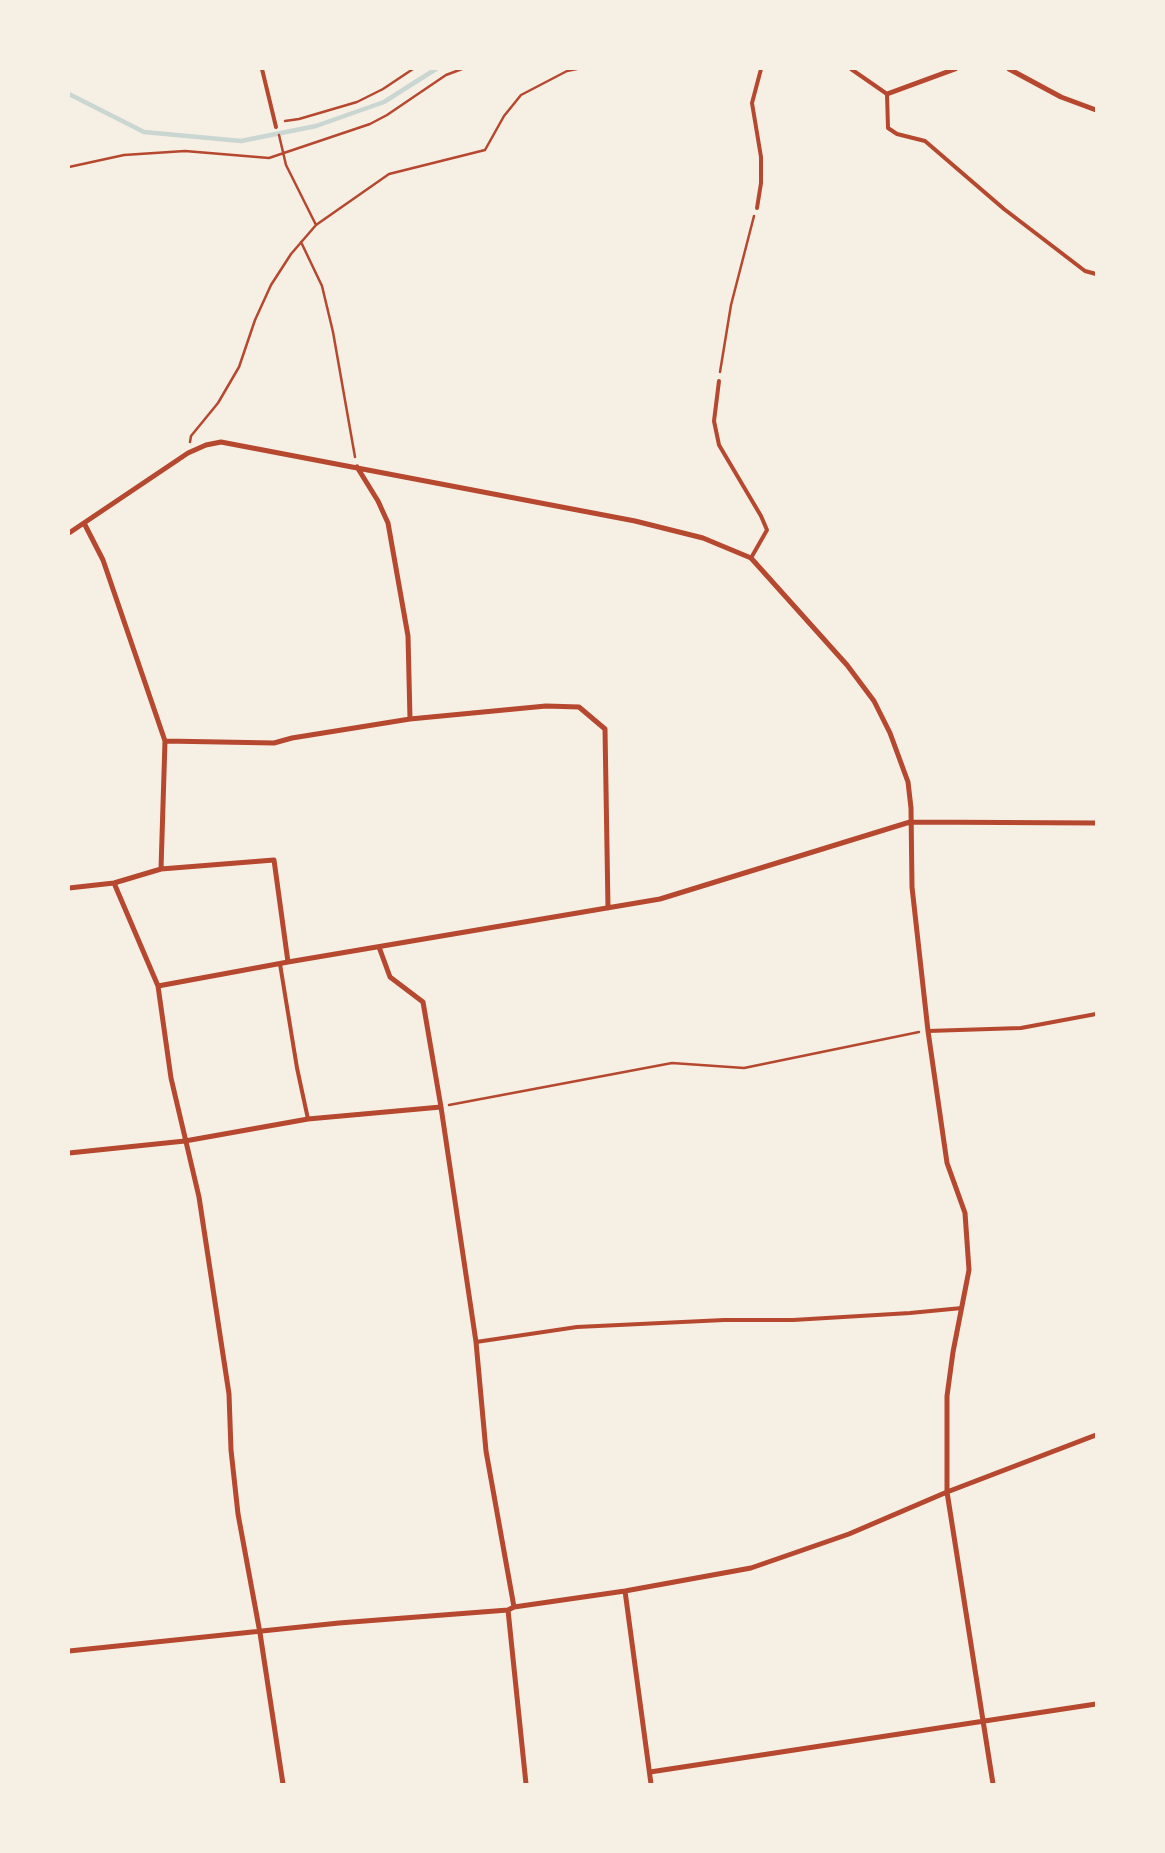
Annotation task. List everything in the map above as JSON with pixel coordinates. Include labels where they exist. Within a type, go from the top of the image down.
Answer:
[{"type":"street","points":[[887,94],[955,69]]},
{"type":"street","points":[[1008,69],[1061,97],[1096,110]]},
{"type":"street","points":[[69,533],[188,453],[206,445],[221,442],[635,521],[704,538],[750,558],[847,665],[874,701],[890,734],[908,782],[911,808],[912,887],[928,1031],[947,1163],[965,1213],[969,1270],[952,1352],[947,1396],[947,1492],[993,1784]]},
{"type":"street","points":[[357,467],[378,501],[388,523],[408,636],[410,719]]},
{"type":"street","points":[[84,523],[103,560],[165,741],[161,869]]},
{"type":"street","points":[[165,741],[274,744],[292,738],[410,719],[546,706],[579,707],[605,729],[608,908]]},
{"type":"street","points":[[158,986],[660,899],[910,822],[1096,823]]},
{"type":"street","points":[[69,888],[114,883],[161,869],[274,860],[288,962]]},
{"type":"street","points":[[114,883],[158,986],[171,1078],[185,1141],[193,1165],[229,1394],[231,1450],[238,1514],[260,1632],[283,1784]]},
{"type":"street","points":[[379,947],[390,978],[423,1002],[441,1106],[476,1342],[486,1451],[514,1608]]},
{"type":"street","points":[[69,1153],[185,1141],[308,1119],[441,1106]]},
{"type":"street","points":[[69,1652],[339,1623],[508,1610],[751,1568],[849,1534],[947,1492],[1096,1435]]},
{"type":"street","points":[[625,1591],[651,1784]]},
{"type":"street","points":[[508,1610],[526,1784]]},
{"type":"street","points":[[650,1772],[1096,1704]]},
{"type":"lane","points":[[262,69],[276,125]]},
{"type":"lane","points":[[757,208],[761,183],[761,157],[752,103],[761,69]]},
{"type":"lane","points":[[851,69],[887,94],[888,128],[896,134],[925,141],[1004,209],[1085,271],[1096,274]]},
{"type":"lane","points":[[719,381],[714,421],[719,445],[761,516],[766,530],[750,558]]},
{"type":"lane","points":[[280,964],[308,1119]]},
{"type":"lane","points":[[928,1031],[1020,1028],[1096,1014]]},
{"type":"lane","points":[[476,1342],[576,1328],[724,1320],[793,1320],[962,1308]]},
{"type":"path","points":[[316,226],[286,164],[276,125],[357,102],[383,89],[413,69]]},
{"type":"path","points":[[188,453],[191,436],[218,403],[238,367],[270,285],[291,254],[316,226],[389,174],[485,150],[504,116],[521,94],[567,71],[577,69]]},
{"type":"path","points":[[719,381],[722,352],[726,340],[726,325],[757,208]]},
{"type":"path","points":[[301,242],[322,286],[333,332],[357,467]]},
{"type":"path","points":[[441,1106],[672,1063],[744,1068],[928,1031]]},
{"type":"waterway","points":[[69,94],[144,132],[241,141],[316,126],[384,102],[436,69]]}]
